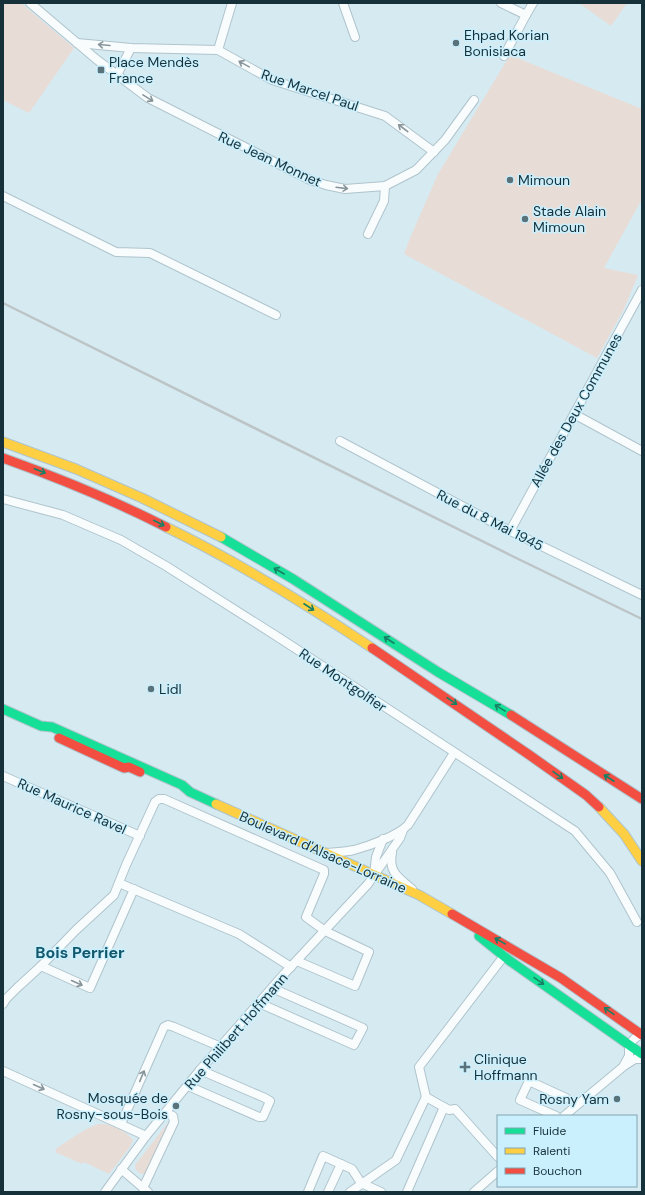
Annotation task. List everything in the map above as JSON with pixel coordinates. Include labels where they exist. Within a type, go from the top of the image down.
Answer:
[{"type":"main road","points":[[3,442],[76,469],[209,530],[293,579],[438,672],[502,709],[642,799]]},
{"type":"main road","points":[[3,458],[73,484],[135,511],[197,542],[284,591],[420,678],[586,795],[610,816],[634,846],[642,861]]},
{"type":"main road","name":"Boulevard d'Alsace-Lorraine","points":[[3,709],[41,726],[52,727],[123,758],[182,785],[190,792],[419,895],[561,978],[642,1034]]},
{"type":"main road","name":"Boulevard d'Alsace-Lorraine","points":[[41,726],[49,734],[124,768],[129,767],[181,791],[190,792]]},
{"type":"main road","points":[[70,743],[76,742],[115,760],[123,758]]},
{"type":"main road","name":"Boulevard d'Alsace-Lorraine","points":[[453,915],[504,956],[642,1054]]},
{"type":"street","name":"Rue Jean Monnet","points":[[30,3],[77,43],[148,98],[310,180],[326,185],[345,189],[385,186],[416,170],[445,140],[474,100]]},
{"type":"street","points":[[218,50],[232,3]]},
{"type":"street","points":[[343,3],[355,37]]},
{"type":"street","points":[[501,3],[526,15]]},
{"type":"street","points":[[504,56],[533,3]]},
{"type":"street","name":"Rue Marcel Paul","points":[[77,43],[130,48],[218,50],[272,80],[385,116],[434,152]]},
{"type":"street","points":[[117,75],[130,48]]},
{"type":"street","points":[[368,234],[384,201],[385,186]]},
{"type":"street","points":[[3,196],[116,252],[150,253],[276,314]]},
{"type":"street","name":"Allée des Deux Communes","points":[[510,531],[642,290]]},
{"type":"street","points":[[574,414],[642,451]]},
{"type":"street","name":"Rue du 8 Mai 1945","points":[[340,441],[510,531],[642,595]]},
{"type":"street","name":"Rue Montgolfier","points":[[3,499],[84,523],[124,542],[166,566],[281,639],[575,831],[610,873],[637,922]]},
{"type":"street","name":"Rue Philibert Hoffmann","points":[[105,1192],[146,1136],[200,1070],[272,988],[368,884],[400,838],[403,830],[412,819],[454,753]]},
{"type":"street","name":"Rue Maurice Ravel","points":[[3,776],[140,836]]},
{"type":"street","points":[[3,1004],[6,999],[76,930],[114,895],[155,802],[159,799],[164,799],[324,870],[324,874],[306,917],[325,931],[369,952],[354,986],[297,961]]},
{"type":"street","name":"Rue Philibert Hoffmann","points":[[326,853],[352,850],[403,830]]},
{"type":"street","points":[[374,875],[376,857],[383,839]]},
{"type":"street","name":"Rue Philibert Hoffmann","points":[[392,850],[390,860],[392,870],[419,895]]},
{"type":"street","points":[[119,883],[239,934],[291,967]]},
{"type":"street","points":[[41,966],[90,988],[134,889]]},
{"type":"street","points":[[350,1192],[396,1160],[426,1098],[419,1067],[504,956]]},
{"type":"street","points":[[259,1003],[354,1045],[363,1028],[272,988]]},
{"type":"street","points":[[121,1124],[164,1027],[168,1025],[174,1027],[221,1047]]},
{"type":"street","points":[[624,1066],[629,1056],[630,1045],[634,1039],[642,1034]]},
{"type":"street","points":[[565,1115],[624,1066],[635,1059],[642,1059]]},
{"type":"street","points":[[188,1086],[259,1117],[263,1117],[270,1101],[200,1070]]},
{"type":"street","points":[[3,1071],[146,1136]]},
{"type":"street","points":[[554,1115],[520,1100],[529,1081],[566,1098]]},
{"type":"street","points":[[426,1098],[450,1110],[455,1109],[497,1156]]},
{"type":"street","points":[[407,1192],[444,1107]]},
{"type":"street","points":[[121,1169],[145,1190],[174,1122],[173,1116],[166,1113]]},
{"type":"street","points":[[308,1192],[323,1156],[352,1169],[361,1184],[380,1192]]},
{"type":"street","points":[[328,1192],[341,1164]]},
{"type":"street","points":[[474,1192],[497,1172]]},
{"type":"shaded area","points":[[3,3],[21,3],[74,48],[29,113],[3,100]]},
{"type":"shaded area","points":[[579,3],[627,3],[611,26]]},
{"type":"shaded area","name":"Stade Alain Mimoun","points":[[510,55],[642,109],[642,199],[604,268],[638,275],[624,309],[597,358],[404,254],[438,174]]},
{"type":"shaded area","points":[[171,1119],[149,1173],[141,1174],[136,1170],[135,1165]]},
{"type":"shaded area","points":[[99,1124],[118,1128],[133,1140],[130,1147],[109,1174],[84,1162],[82,1164],[55,1152],[57,1148],[77,1134]]},
{"type":"railway","points":[[3,303],[642,619]]},
{"type":"traffic: fast","points":[[221,537],[293,579],[438,672],[511,715]]},
{"type":"traffic: fast","points":[[3,709],[41,726],[52,727],[182,785],[190,792],[216,804]]},
{"type":"traffic: fast","points":[[479,936],[510,961],[642,1054]]},
{"type":"traffic: slow","points":[[3,442],[76,469],[142,498],[221,537]]},
{"type":"traffic: slow","points":[[166,527],[219,554],[271,584],[372,648]]},
{"type":"traffic: slow","points":[[216,804],[419,895],[452,914]]},
{"type":"traffic: slow","points":[[599,807],[624,834],[642,861]]},
{"type":"traffic: jam","points":[[3,458],[86,490],[166,527]]},
{"type":"traffic: jam","points":[[372,648],[528,754],[586,795],[599,807]]},
{"type":"traffic: jam","points":[[511,715],[642,799]]},
{"type":"traffic: jam","points":[[59,738],[124,768],[129,767],[140,772]]},
{"type":"traffic: jam","points":[[452,914],[561,978],[642,1035]]},
{"type":"place","name":"Ehpad Korian Bonisiaca","points":[[456,43]]},
{"type":"place","name":"Place Mendès France","points":[[101,70]]},
{"type":"place","name":"Mimoun","points":[[510,180]]},
{"type":"place","name":"Stade Alain Mimoun","points":[[525,219]]},
{"type":"place","name":"Lidl","points":[[151,689]]},
{"type":"place","name":"Clinique Hoffmann","points":[[465,1067]]},
{"type":"place","name":"Rosny Yam","points":[[617,1099]]},
{"type":"place","name":"Mosquée de Rosny-sous-Bois","points":[[176,1106]]},
{"type":"district","name":"Bois Perrier","points":[[80,952]]}]
